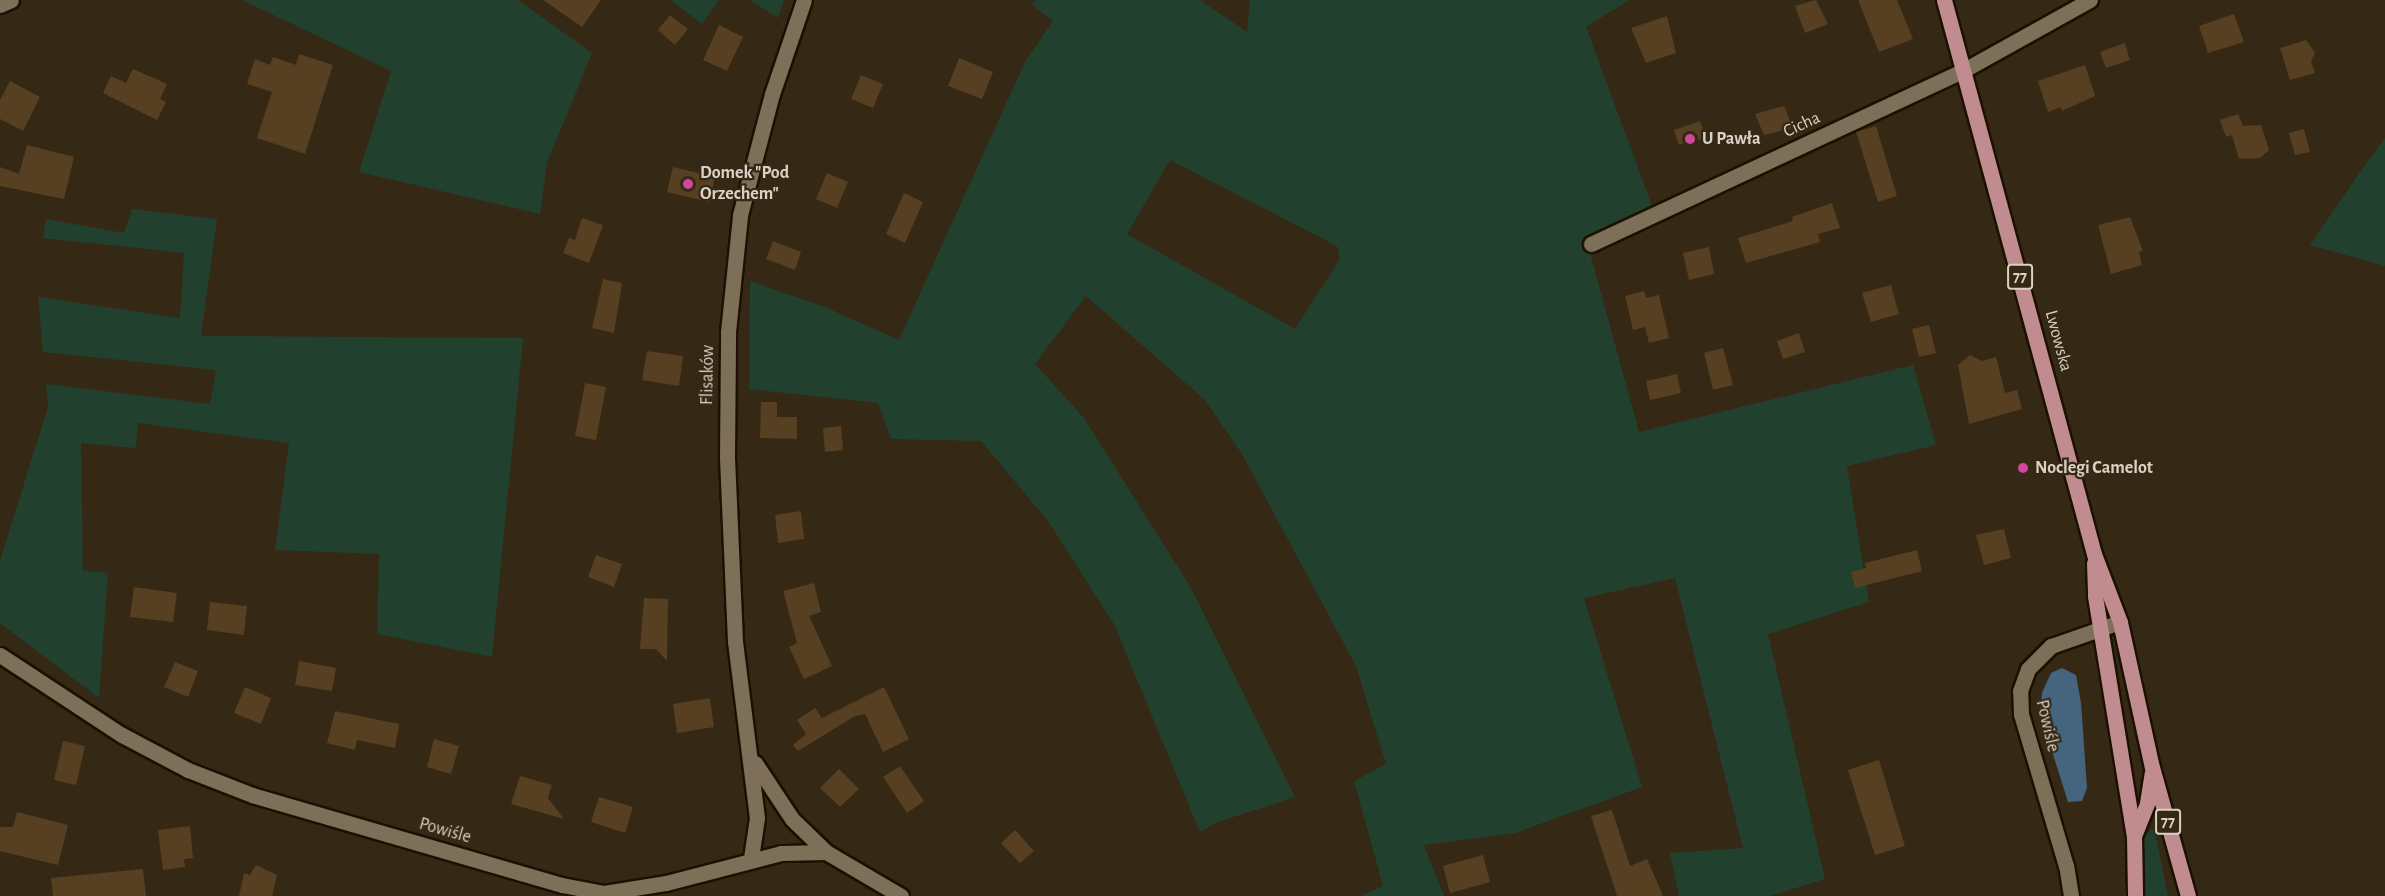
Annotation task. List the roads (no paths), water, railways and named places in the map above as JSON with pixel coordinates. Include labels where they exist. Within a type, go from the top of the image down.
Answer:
[{"type":"main road","name":"Lwowska","points":[[1944,0],[2094,554],[2120,621],[2152,767],[2188,896]]},
{"type":"main road","name":"Lwowska","points":[[2094,554],[2100,628],[2134,836],[2134,896]]},
{"type":"main road","name":"Lwowska","points":[[2134,836],[2147,803],[2152,767]]},
{"type":"street","points":[[0,5],[12,0]]},
{"type":"street","name":"Flisaków","points":[[751,858],[757,818],[753,759],[741,703],[735,641],[727,457],[728,332],[740,215],[772,94],[804,0]]},
{"type":"street","name":"Cicha","points":[[1591,244],[1964,70],[2090,0]]},
{"type":"street","name":"Powiśle","points":[[2071,896],[2066,866],[2021,714],[2020,691],[2028,669],[2044,651],[2060,641],[2120,621]]},
{"type":"street","name":"Powiśle","points":[[0,655],[122,735],[188,770],[252,795],[519,874],[607,894],[666,883],[751,858],[781,853],[826,852]]},
{"type":"street","name":"Flisaków","points":[[753,759],[792,819],[826,852]]},
{"type":"street","points":[[826,852],[901,896]]},
{"type":"water","points":[[2062,668],[2076,675],[2081,703],[2087,788],[2082,801],[2068,802],[2040,713],[2042,693],[2051,673]]},
{"type":"place","name":"U Pawła","points":[[1690,139]]},
{"type":"place","name":"Domek \"Pod Orzechem\"","points":[[688,184]]},
{"type":"place","name":"Noclegi Camelot","points":[[2023,468]]}]
